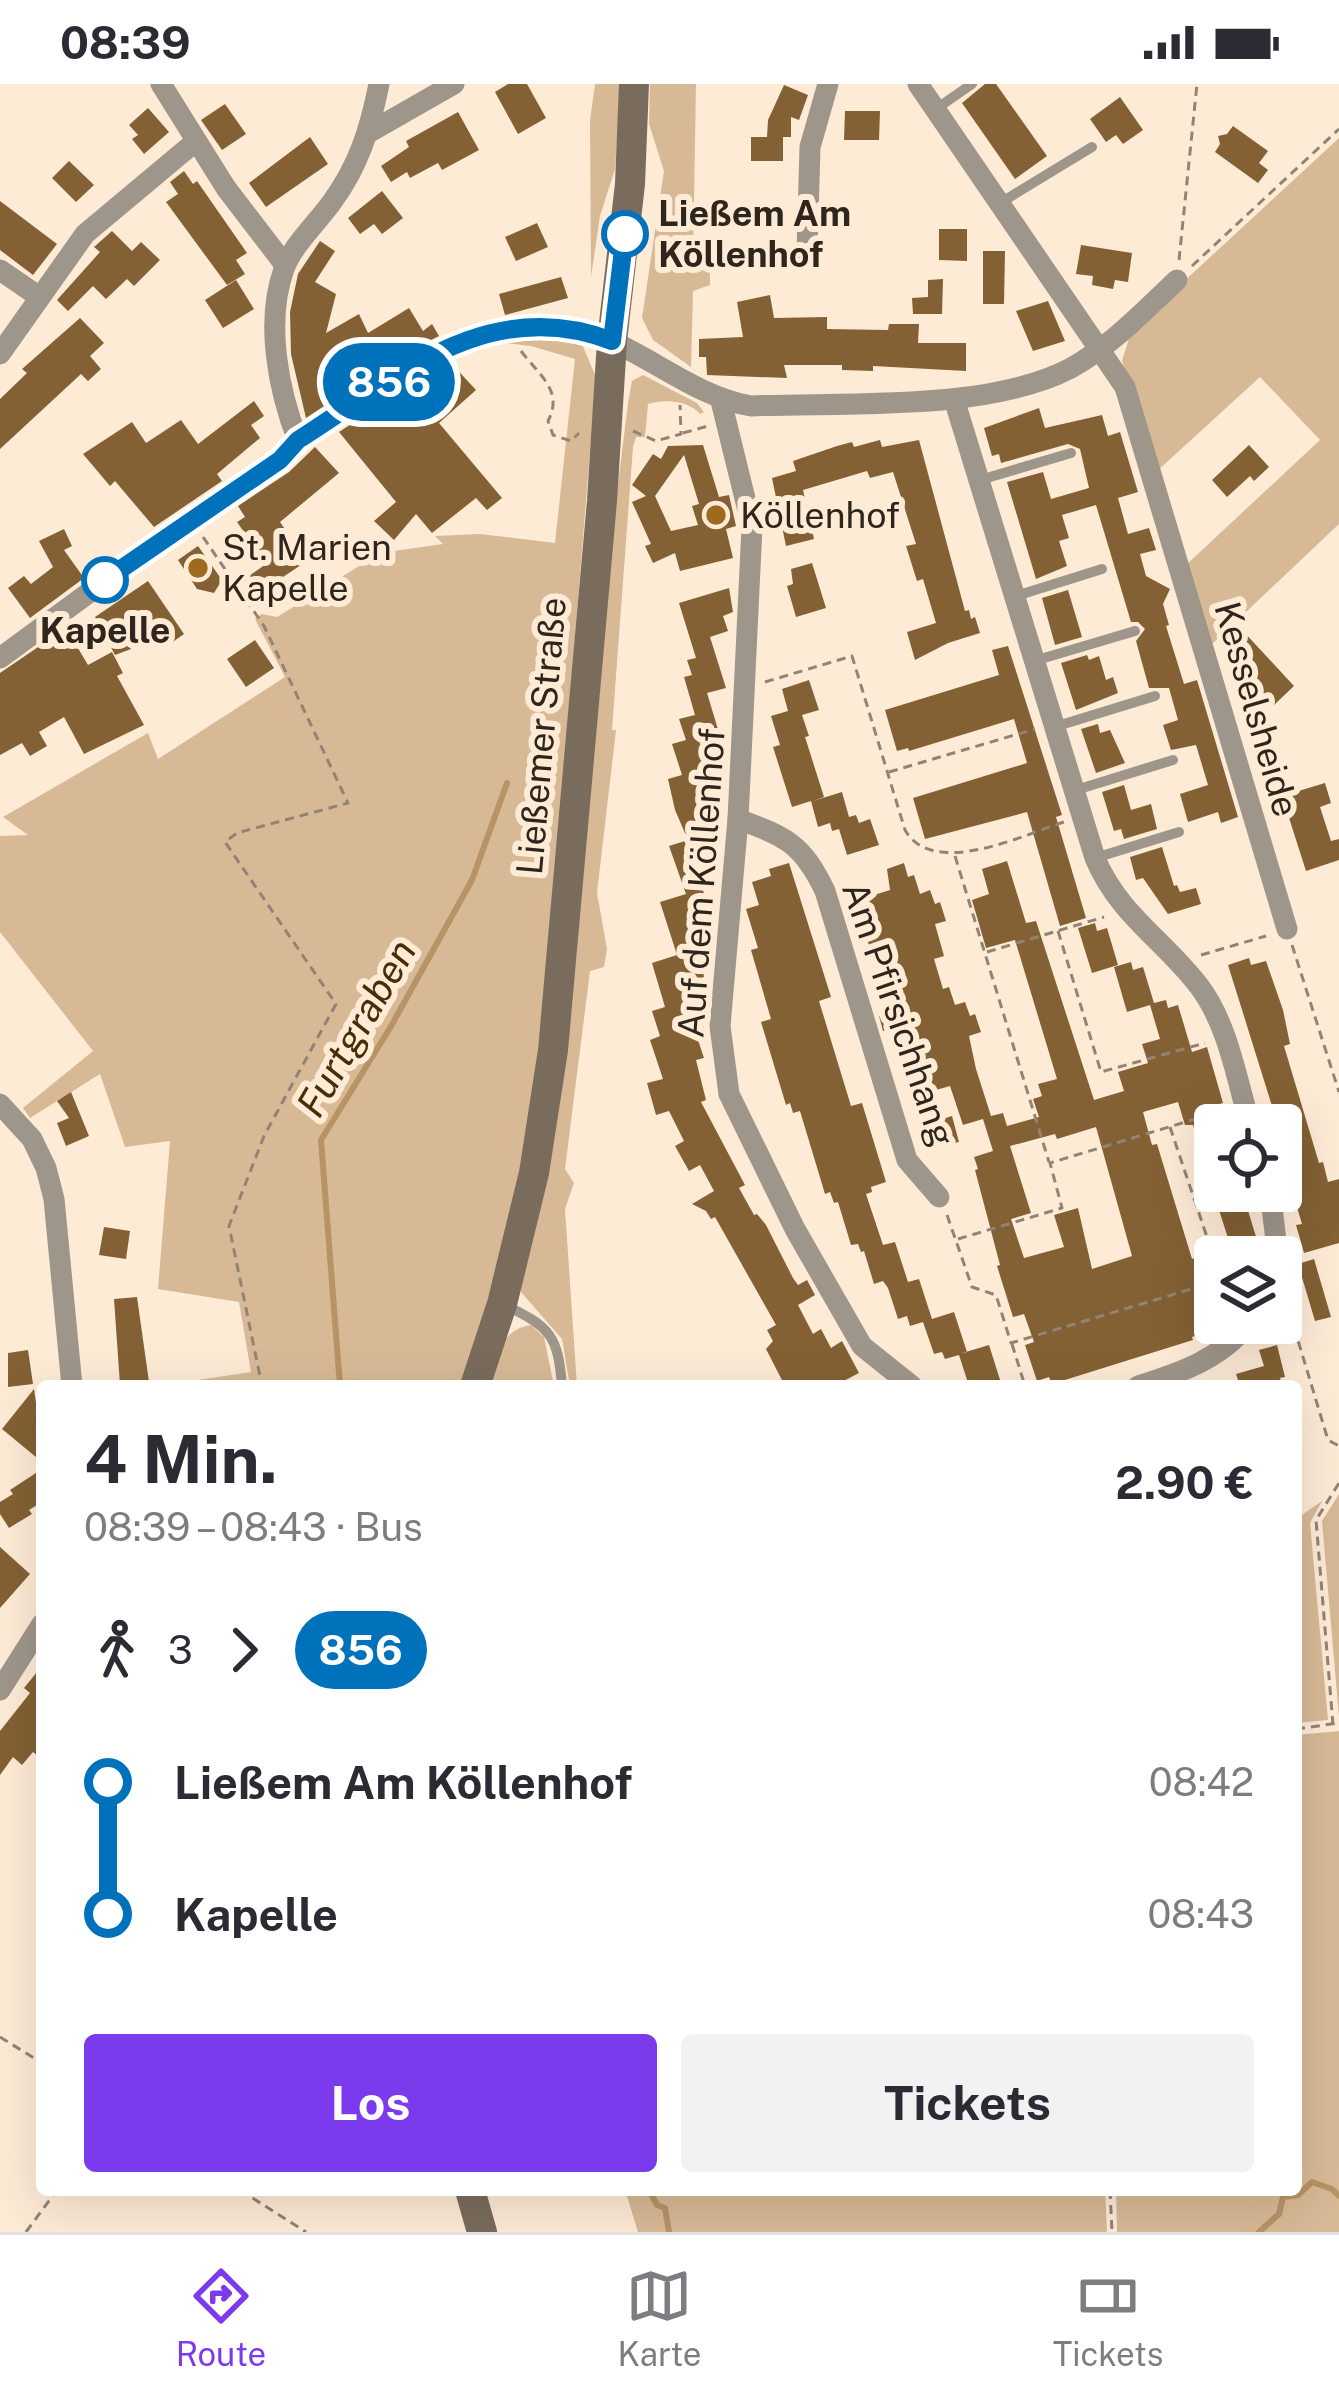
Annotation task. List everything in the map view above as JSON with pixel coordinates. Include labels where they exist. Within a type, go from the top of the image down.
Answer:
[{"type":"street","points":[[160,84],[195,142],[285,265]]},
{"type":"street","points":[[298,440],[285,408],[273,316],[285,265],[356,166],[370,132],[380,84]]},
{"type":"street","points":[[370,132],[454,84]]},
{"type":"street","name":"Ließemer Straße","points":[[477,1380],[502,1304],[533,1173],[554,1051],[612,341],[630,184],[634,84]]},
{"type":"street","points":[[807,252],[810,147],[828,84]]},
{"type":"street","name":"Kesselsheide","points":[[919,84],[1125,387],[1287,929]]},
{"type":"street","points":[[0,354],[85,234],[195,142]]},
{"type":"street","points":[[0,270],[38,296]]},
{"type":"street","points":[[0,658],[280,460],[298,440],[445,346],[543,324],[587,332],[612,341],[724,411],[954,399],[1032,383],[1067,370],[1100,350],[1177,280]]},
{"type":"street","points":[[954,399],[1095,857],[1125,910],[1183,968],[1217,1014],[1244,1104]]},
{"type":"street","name":"Auf dem Köllenhof","points":[[724,411],[752,527],[738,819],[720,1026],[729,1094],[795,1229],[862,1346],[904,1380]]},
{"type":"street","name":"Am Pfirsichhang","points":[[738,819],[784,836],[809,858],[825,891],[907,1160],[939,1197]]},
{"type":"street","points":[[0,1103],[32,1139],[54,1199],[70,1380]]},
{"type":"street","points":[[1158,1380],[1181,1373],[1227,1344]]},
{"type":"street","points":[[0,1690],[36,1633]]},
{"type":"street","points":[[472,2196],[482,2232]]},
{"type":"lane","points":[[936,109],[972,84]]},
{"type":"lane","points":[[1000,203],[1092,147]]},
{"type":"lane","points":[[977,481],[1072,453]]},
{"type":"lane","points":[[1013,596],[1102,569]]},
{"type":"lane","points":[[1034,661],[1135,631]]},
{"type":"lane","points":[[1053,726],[1155,696]]},
{"type":"lane","points":[[1073,791],[1173,760]]},
{"type":"lane","points":[[1095,857],[1179,832]]},
{"type":"lane","points":[[502,1304],[543,1324],[560,1357],[562,1380]]},
{"type":"path","points":[[1177,280],[1197,84]]},
{"type":"path","points":[[1177,280],[1339,129]]},
{"type":"path","points":[[504,330],[556,396],[548,421],[553,435],[571,441],[585,428]]},
{"type":"path","points":[[632,430],[656,441],[681,434],[724,411]]},
{"type":"path","points":[[681,434],[682,425]]},
{"type":"path","points":[[191,520],[264,626],[348,803],[237,833],[225,842],[336,1004],[264,1136],[229,1226],[261,1380]]},
{"type":"path","points":[[746,688],[852,656],[912,842],[956,856],[1080,817]]},
{"type":"path","points":[[887,772],[1053,726]]},
{"type":"path","points":[[956,856],[1062,1208],[957,1240]]},
{"type":"path","points":[[985,953],[1125,910]]},
{"type":"path","points":[[1183,968],[1195,957],[1287,929],[1339,1092]]},
{"type":"path","points":[[1058,931],[1101,1072],[1224,1037]]},
{"type":"path","points":[[1050,1163],[1194,1123]]},
{"type":"path","points":[[1170,1126],[1207,1236]]},
{"type":"path","points":[[939,1197],[971,1287],[996,1295],[1023,1380]]},
{"type":"path","points":[[1011,1343],[1194,1288]]},
{"type":"path","points":[[1299,1344],[1328,1440],[1339,1446]]},
{"type":"path","points":[[1302,1728],[1336,1724],[1316,1520],[1339,1484]]},
{"type":"path","points":[[0,2037],[36,2059]]},
{"type":"path","points":[[26,2232],[53,2196]]},
{"type":"path","points":[[249,2196],[306,2232]]},
{"type":"path","points":[[1110,2196],[1112,2232]]},
{"type":"shaded area","points":[[595,84],[621,84],[615,169],[600,216],[591,277],[590,120]]},
{"type":"shaded area","points":[[650,84],[696,84],[693,261],[710,262],[710,285],[693,291],[691,367],[653,340],[642,318],[664,171],[649,124]]},
{"type":"shaded area","points":[[1339,138],[1339,524],[1211,645],[1186,565],[1320,440],[1260,377],[1156,472],[1122,361],[1129,338],[1162,309],[1181,284]]},
{"type":"shaded area","points":[[555,334],[581,342],[596,377],[550,947],[525,1160],[467,1380],[197,1380],[251,1372],[239,1302],[158,1289],[170,1141],[125,1147],[100,1074],[30,1118],[23,1108],[93,1051],[0,932],[0,836],[28,835],[3,817],[148,733],[158,759],[285,677],[255,619],[262,614],[277,617],[380,553],[443,544],[435,536],[480,534],[555,543],[575,359],[498,342],[499,337]]},
{"type":"shaded area","points":[[643,375],[697,403],[704,412],[676,402],[648,404],[645,437],[636,437],[633,447],[612,730],[616,730],[597,893],[607,949],[604,967],[590,971],[565,1169],[574,1183],[565,1209],[577,1380],[569,1380],[562,1339],[521,1292],[520,1283],[632,381]]},
{"type":"shaded area","points":[[531,1325],[544,1337],[553,1380],[490,1380],[506,1339]]},
{"type":"shaded area","points":[[1339,1494],[1339,1717],[1322,1521]]},
{"type":"shaded area","points":[[1322,1501],[1310,1523],[1328,1720],[1302,1722],[1302,1515]]},
{"type":"shaded area","points":[[1339,1731],[1339,2232],[1117,2232],[1116,2196],[1302,2196],[1302,1734]]},
{"type":"shaded area","points":[[627,2196],[1105,2196],[1107,2232],[638,2232]]},
{"type":"building","points":[[508,84],[527,84],[546,118],[518,134],[495,92]]},
{"type":"building","points":[[985,84],[996,84],[1047,156],[1015,179],[962,103]]},
{"type":"building","points":[[784,85],[808,95],[799,120],[791,117],[791,137],[783,137],[783,161],[751,161],[751,137],[767,137],[768,120]]},
{"type":"building","points":[[1120,97],[1143,130],[1123,144],[1116,135],[1106,142],[1090,119]]},
{"type":"building","points":[[225,104],[246,134],[222,150],[201,120]]},
{"type":"building","points":[[148,108],[169,132],[144,154],[132,139],[138,135],[129,125]]},
{"type":"building","points":[[845,111],[880,111],[879,140],[844,140]]},
{"type":"building","points":[[458,112],[479,150],[442,170],[438,163],[391,182],[381,166],[409,147],[406,141]]},
{"type":"building","points":[[1233,126],[1268,151],[1259,163],[1268,170],[1258,183],[1215,152],[1218,136]]},
{"type":"building","points":[[310,137],[328,164],[266,207],[249,183]]},
{"type":"building","points":[[69,161],[94,185],[76,202],[52,178]]},
{"type":"building","points":[[184,171],[193,184],[197,181],[247,253],[236,260],[245,274],[227,285],[166,202],[178,194],[170,182]]},
{"type":"building","points":[[382,191],[403,218],[382,234],[374,224],[360,234],[348,218]]},
{"type":"building","points":[[0,201],[57,244],[33,275],[0,250]]},
{"type":"building","points":[[537,223],[548,247],[516,261],[505,237]]},
{"type":"building","points":[[939,229],[967,229],[967,261],[939,260]]},
{"type":"building","points":[[112,231],[132,251],[141,242],[160,260],[134,286],[127,279],[106,299],[93,286],[68,311],[57,300],[100,252],[94,247]]},
{"type":"building","points":[[320,241],[335,251],[315,282],[336,294],[326,333],[359,314],[368,333],[409,308],[423,331],[432,324],[439,336],[398,357],[306,418],[291,354],[290,312],[298,274]]},
{"type":"building","points":[[1081,245],[1132,253],[1128,282],[1115,280],[1113,289],[1092,285],[1093,276],[1076,274]]},
{"type":"building","points":[[983,251],[1005,251],[1004,304],[983,304]]},
{"type":"building","points":[[561,277],[568,298],[505,315],[499,294]]},
{"type":"building","points":[[943,279],[942,314],[913,314],[912,298],[928,297],[928,280]]},
{"type":"building","points":[[236,280],[254,309],[223,328],[205,300]]},
{"type":"building","points":[[770,295],[774,318],[827,317],[827,329],[888,330],[889,324],[919,324],[918,343],[966,343],[966,371],[784,365],[787,378],[707,375],[706,357],[699,357],[699,339],[743,337],[737,302]]},
{"type":"building","points":[[1048,301],[1065,341],[1033,351],[1016,311]]},
{"type":"building","points":[[80,318],[104,343],[90,356],[101,369],[88,381],[81,374],[0,449],[0,399],[27,373],[22,369]]},
{"type":"building","points":[[451,363],[476,390],[439,423],[502,498],[487,510],[476,498],[432,533],[416,514],[394,540],[374,521],[396,502],[339,432],[407,387],[413,392]]},
{"type":"building","points":[[254,401],[264,416],[251,425],[260,438],[217,474],[222,481],[154,527],[115,481],[110,486],[83,454],[132,422],[146,443],[181,420],[198,444]]},
{"type":"building","points":[[1039,408],[1045,428],[1102,415],[1108,436],[1120,432],[1138,492],[1118,498],[1128,534],[1149,528],[1156,550],[1140,554],[1146,576],[1170,589],[1163,604],[1166,626],[1184,684],[1197,680],[1238,817],[1221,823],[1218,812],[1188,822],[1180,794],[1208,785],[1196,745],[1171,750],[1163,725],[1178,720],[1169,688],[1149,688],[1136,641],[1145,629],[1131,622],[1096,505],[1062,515],[1069,538],[1059,541],[1067,566],[1036,579],[1007,482],[1043,472],[1051,499],[1089,488],[1080,449],[1068,444],[1001,463],[999,454],[992,456],[984,428]]},
{"type":"building","points":[[880,440],[882,447],[919,440],[965,611],[969,610],[971,619],[975,617],[980,633],[915,660],[907,632],[936,623],[923,579],[917,581],[906,546],[916,544],[893,472],[870,478],[867,471],[803,490],[814,539],[786,546],[772,478],[796,471],[793,461],[852,442],[854,447]]},
{"type":"building","name":"Köllenhof","points":[[703,445],[719,497],[729,495],[736,526],[726,529],[733,558],[680,571],[675,553],[653,563],[645,546],[651,544],[632,502],[646,496],[632,485],[653,454],[661,459],[668,446]],"holes":[[[684,455],[699,504],[692,506],[698,525],[671,531],[655,496]]]},
{"type":"building","points":[[1249,445],[1269,467],[1254,481],[1250,476],[1227,497],[1212,480]]},
{"type":"building","points":[[315,447],[339,473],[280,522],[307,561],[250,599],[239,583],[266,564],[237,522],[245,517],[238,506],[289,472]]},
{"type":"building","points":[[64,529],[72,546],[64,550],[84,578],[30,618],[8,588],[24,576],[31,584],[53,567],[39,541]]},
{"type":"building","name":"St. Marien Kapelle","points":[[198,546],[222,580],[214,593],[197,589],[178,560]]},
{"type":"building","points":[[812,563],[826,608],[796,617],[787,586],[793,584],[791,569]]},
{"type":"building","points":[[148,581],[184,634],[167,646],[146,616],[123,631],[131,649],[115,655],[95,617]]},
{"type":"building","points":[[729,588],[733,612],[723,616],[728,631],[710,637],[726,688],[707,693],[720,736],[713,739],[715,747],[703,751],[720,804],[698,811],[712,877],[700,881],[711,915],[703,917],[709,935],[698,939],[704,977],[689,982],[704,1029],[695,1031],[704,1058],[696,1060],[706,1100],[701,1102],[745,1185],[739,1188],[754,1215],[766,1225],[798,1285],[807,1280],[815,1295],[798,1305],[813,1334],[821,1329],[831,1348],[842,1341],[859,1373],[846,1380],[782,1380],[766,1349],[773,1341],[767,1330],[776,1325],[715,1217],[711,1219],[692,1204],[714,1191],[700,1165],[689,1171],[675,1146],[684,1141],[669,1111],[656,1115],[647,1083],[663,1079],[650,1040],[660,1036],[652,1011],[665,1007],[652,963],[677,955],[660,902],[686,894],[669,846],[688,840],[668,779],[682,775],[672,744],[686,740],[679,719],[695,715],[684,677],[692,675],[687,660],[696,658],[679,603]]},
{"type":"building","points":[[1068,590],[1082,637],[1055,645],[1042,598]]},
{"type":"building","points":[[66,628],[88,665],[112,652],[123,673],[117,676],[144,725],[84,754],[64,717],[39,732],[47,746],[30,756],[22,743],[0,755],[0,673]]},
{"type":"building","points":[[1243,631],[1294,686],[1274,705],[1223,649]]},
{"type":"building","points":[[255,640],[274,668],[246,687],[227,659]]},
{"type":"building","points":[[1008,646],[1062,815],[1056,817],[1086,918],[1060,926],[1027,812],[925,839],[913,798],[1027,763],[1014,719],[897,751],[885,710],[999,675],[992,650]]},
{"type":"building","points":[[1087,655],[1089,660],[1099,656],[1106,680],[1113,677],[1118,693],[1076,710],[1061,663]]},
{"type":"building","points":[[809,680],[819,710],[802,715],[824,797],[813,801],[842,792],[849,817],[856,815],[859,823],[870,819],[879,845],[847,855],[839,829],[832,831],[830,823],[818,827],[811,801],[792,807],[773,747],[780,745],[771,716],[788,711],[782,689]]},
{"type":"building","points":[[1098,724],[1100,733],[1110,730],[1125,763],[1096,773],[1081,729]]},
{"type":"building","points":[[1325,783],[1331,803],[1320,807],[1331,841],[1339,839],[1339,860],[1306,871],[1282,796]]},
{"type":"building","points":[[1124,785],[1131,810],[1151,804],[1157,829],[1124,839],[1121,829],[1114,831],[1102,792]]},
{"type":"building","points":[[1162,847],[1174,886],[1180,892],[1196,888],[1201,904],[1168,914],[1143,878],[1136,880],[1130,857]]},
{"type":"building","points":[[1007,861],[1026,923],[1036,921],[1094,1100],[1124,1091],[1118,1072],[1148,1063],[1142,1044],[1160,1039],[1150,1005],[1127,1012],[1114,967],[1131,962],[1133,970],[1143,967],[1154,1003],[1166,1000],[1168,1008],[1178,1005],[1192,1052],[1207,1047],[1223,1103],[1194,1104],[1194,1128],[1185,1125],[1178,1102],[1143,1112],[1194,1258],[1193,1340],[1065,1380],[1037,1380],[1025,1345],[1034,1342],[1024,1314],[1013,1317],[975,1170],[974,1157],[993,1151],[983,1119],[963,1125],[950,1086],[915,1096],[897,1034],[883,1031],[879,1016],[890,1013],[862,923],[855,925],[853,917],[849,919],[845,904],[890,890],[887,869],[904,863],[920,894],[930,890],[935,904],[940,902],[946,921],[935,924],[944,956],[934,959],[943,989],[949,987],[955,1005],[965,1002],[970,1016],[975,1014],[981,1032],[969,1036],[976,1069],[991,1116],[1003,1113],[1007,1126],[1039,1117],[1033,1099],[1042,1096],[1038,1084],[1057,1079],[1015,940],[986,948],[972,900],[989,894],[982,869]],"holes":[[[1096,1127],[1132,1256],[1092,1269],[1078,1208],[1054,1215],[1064,1247],[1024,1258],[1011,1219],[1031,1213],[1010,1146]]]},
{"type":"building","points":[[789,863],[831,997],[819,1001],[851,1106],[862,1103],[886,1182],[866,1194],[883,1245],[895,1242],[908,1282],[919,1279],[932,1319],[954,1312],[967,1352],[989,1345],[1000,1380],[967,1380],[959,1355],[945,1359],[942,1352],[934,1354],[923,1322],[910,1326],[907,1316],[898,1319],[888,1288],[883,1281],[874,1284],[864,1251],[858,1244],[851,1245],[838,1202],[834,1203],[830,1192],[825,1194],[800,1111],[793,1113],[790,1103],[786,1105],[761,1022],[771,1019],[751,950],[758,948],[746,909],[759,905],[752,882],[771,876],[769,869]]},
{"type":"building","points":[[1095,923],[1097,931],[1107,928],[1118,965],[1092,973],[1078,928]]},
{"type":"building","points":[[1249,958],[1251,965],[1266,961],[1283,1010],[1290,1044],[1284,1046],[1301,1104],[1271,1104],[1228,965]]},
{"type":"building","points":[[71,1092],[89,1136],[66,1146],[57,1123],[69,1118],[57,1101]]},
{"type":"building","points":[[1302,1106],[1328,1182],[1339,1179],[1339,1243],[1304,1253],[1296,1225],[1302,1224]]},
{"type":"building","points":[[952,1116],[959,1142],[926,1148],[921,1131]]},
{"type":"building","points":[[1220,1212],[1248,1212],[1256,1236],[1227,1236]]},
{"type":"building","points":[[104,1227],[130,1231],[126,1259],[99,1255]]},
{"type":"building","points":[[1314,1259],[1331,1317],[1315,1321],[1302,1263]]},
{"type":"building","points":[[137,1297],[149,1380],[120,1380],[114,1299]]},
{"type":"building","points":[[1277,1345],[1285,1377],[1238,1380],[1236,1374],[1264,1366],[1259,1350]]},
{"type":"building","points":[[28,1350],[33,1384],[8,1387],[8,1353]]},
{"type":"building","points":[[34,1389],[36,1457],[2,1429]]},
{"type":"building","points":[[36,1473],[32,1514],[9,1528],[0,1514],[0,1502],[13,1494],[10,1490]]},
{"type":"building","points":[[0,1547],[30,1574],[0,1608]]},
{"type":"building","points":[[36,1673],[36,1754],[33,1752],[22,1765],[13,1757],[0,1775],[0,1731],[30,1693],[24,1688]]},
{"type":"waterway","name":"Furtgraben","points":[[340,1380],[321,1140],[472,880],[507,783]]},
{"type":"waterway","points":[[1302,2191],[1312,2182],[1339,2196]]},
{"type":"waterway","name":"Furtgraben","points":[[652,2196],[665,2208],[669,2232]]},
{"type":"waterway","points":[[1259,2232],[1279,2214],[1283,2197],[1290,2196]]},
{"type":"bus line","name":"856","points":[[105,580],[235,493],[280,460],[298,440],[445,346],[543,324],[612,341],[625,234]]},
{"type":"place","name":"Ließem Am Köllenhof","points":[[625,234]]},
{"type":"place","name":"Köllenhof","points":[[716,515]]},
{"type":"place","name":"St. Marien Kapelle","points":[[198,568]]},
{"type":"place","name":"Kapelle","points":[[105,580]]}]
